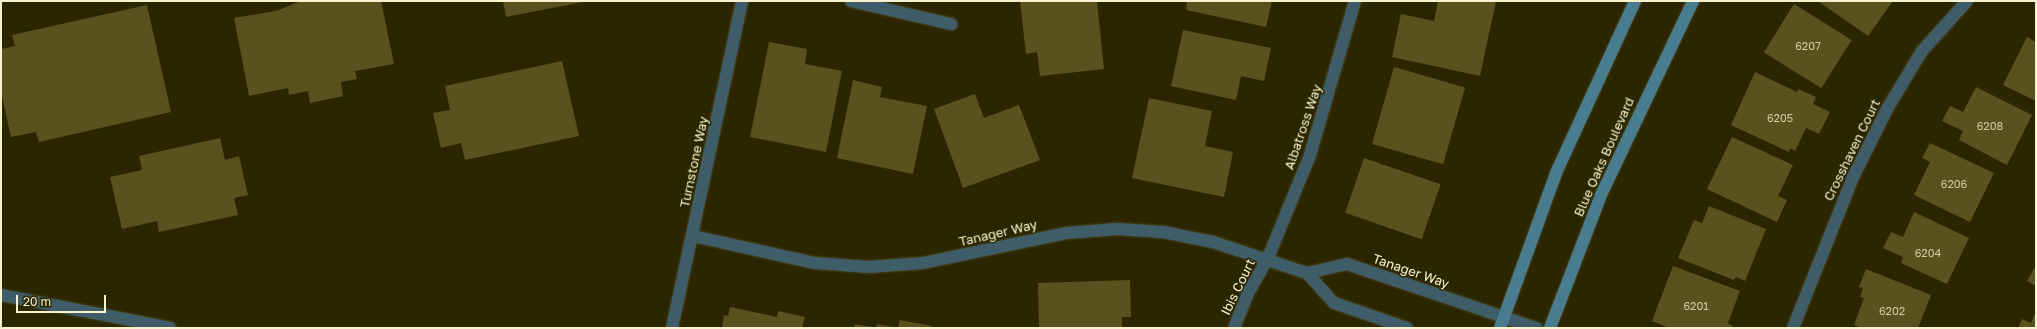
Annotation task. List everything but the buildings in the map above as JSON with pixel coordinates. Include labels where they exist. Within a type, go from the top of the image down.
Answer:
[{"type":"main road","points":[[1502,323],[1556,173],[1635,1]]},
{"type":"main road","name":"Blue Oaks Boulevard","points":[[1550,328],[1601,195],[1693,1]]},
{"type":"street","name":"Turnstone Way","points":[[672,328],[693,236],[742,1]]},
{"type":"street","points":[[851,1],[950,24]]},
{"type":"street","name":"Albatross Way","points":[[1268,258],[1310,155],[1355,1]]},
{"type":"street","name":"Crosshaven Court","points":[[1793,328],[1853,177],[1887,109],[1922,51],[1967,1]]},
{"type":"street","name":"Tanager Way","points":[[693,236],[815,263],[869,267],[923,263],[1067,233],[1117,229],[1163,232],[1268,258],[1307,273],[1334,303],[1407,328]]},
{"type":"street","name":"Ibis Court","points":[[1234,328],[1246,295],[1268,258]]},
{"type":"street","name":"Tanager Way","points":[[1307,273],[1348,264],[1502,323],[1536,328]]},
{"type":"street","points":[[1,295],[102,322],[170,328]]}]
